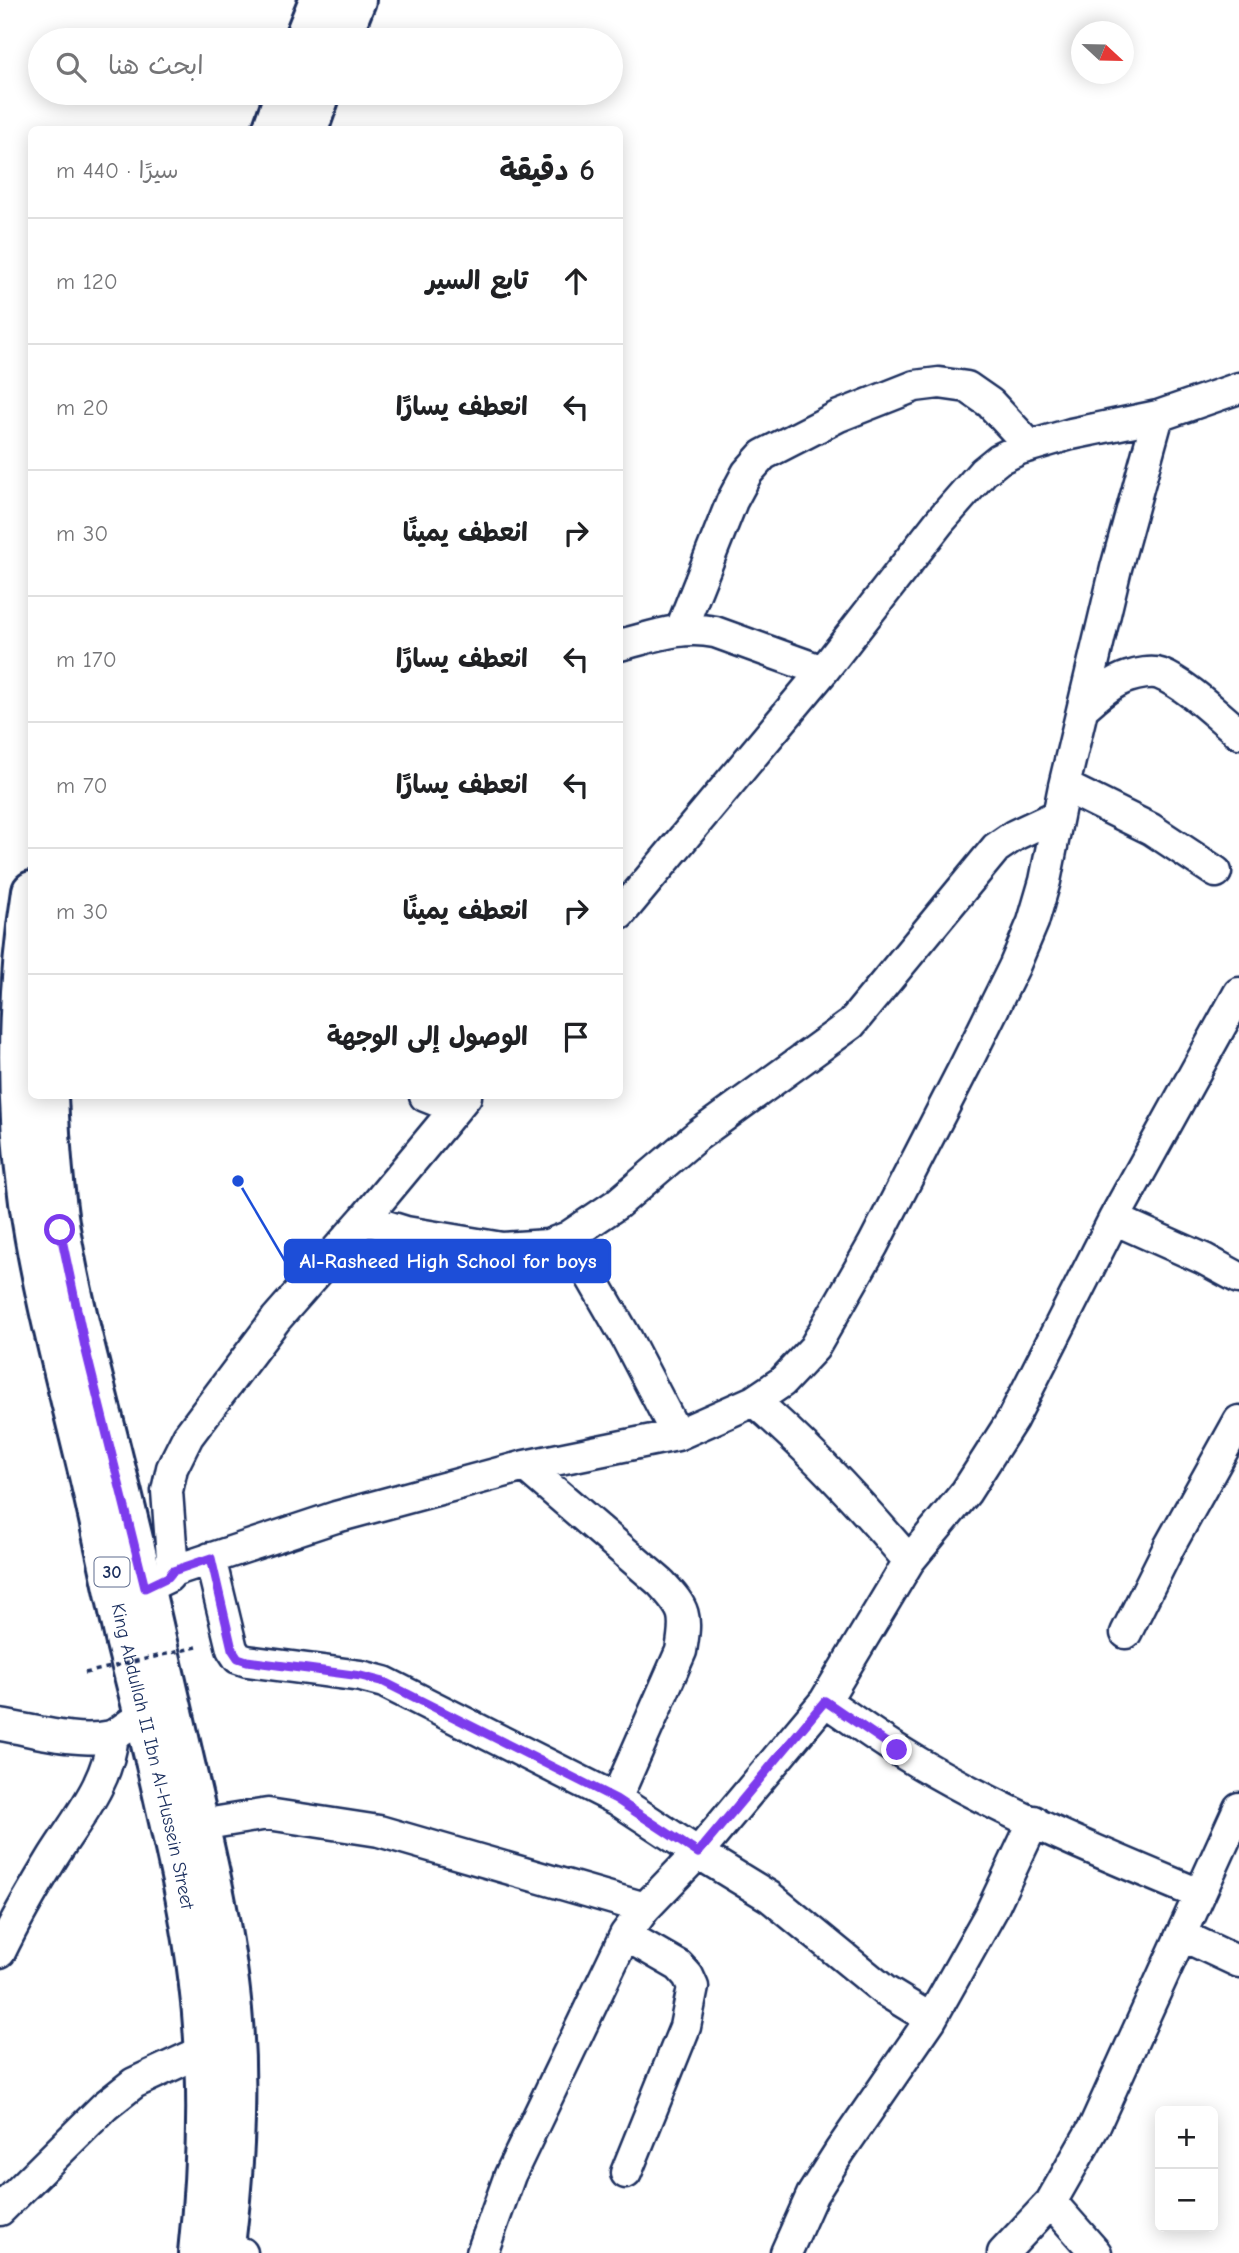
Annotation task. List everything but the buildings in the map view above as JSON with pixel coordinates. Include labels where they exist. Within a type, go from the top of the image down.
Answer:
[{"type":"main road","points":[[308,28],[319,0]]},
{"type":"main road","points":[[345,28],[356,0]]},
{"type":"main road","points":[[273,126],[281,105]]},
{"type":"main road","points":[[309,126],[317,105]]},
{"type":"main road","name":"King Abdullah II Ibn Al-Hussein Street","points":[[28,923],[22,970],[19,1058],[29,1200],[53,1325],[146,1717],[189,1914],[199,1976],[205,2050],[207,2155],[222,2252]]},
{"type":"main road","name":"King Abdullah II Ibn Al-Hussein Street","points":[[48,1099],[50,1149],[60,1230],[85,1347],[159,1580],[232,2009],[234,2171],[222,2252]]},
{"type":"street","points":[[681,629],[732,501],[747,473],[763,455],[839,416],[915,386],[939,383],[967,387],[989,402],[1030,446]]},
{"type":"street","points":[[623,910],[823,671],[940,521],[999,459],[1030,446],[1071,434],[1158,416],[1239,388]]},
{"type":"street","points":[[461,1102],[276,1319],[188,1436],[172,1468],[167,1491],[159,1580],[211,1558],[336,1517],[525,1466],[677,1435],[754,1401],[782,1382],[814,1349],[879,1233],[1014,967],[1033,922],[1045,881],[1064,786],[1116,568],[1158,416]]},
{"type":"street","points":[[623,644],[681,629],[698,629],[715,632],[823,671]]},
{"type":"street","points":[[1084,707],[1106,689],[1127,677],[1159,674],[1188,692],[1239,733]]},
{"type":"street","points":[[1064,786],[1150,829],[1216,872]]},
{"type":"street","points":[[364,1219],[406,1232],[502,1248],[548,1245],[568,1237],[617,1204],[709,1127],[851,1024],[996,848],[1015,835],[1058,815]]},
{"type":"street","points":[[482,2253],[510,2175],[625,1935],[645,1908],[698,1853],[825,1701],[909,1561],[966,1492],[1012,1420],[1114,1219],[1239,993]]},
{"type":"street","points":[[443,1099],[461,1102]]},
{"type":"street","points":[[1114,1219],[1204,1259],[1239,1279]]},
{"type":"street","points":[[568,1237],[627,1339],[677,1435]]},
{"type":"street","points":[[754,1401],[796,1437],[879,1524],[909,1561]]},
{"type":"street","points":[[1125,1633],[1239,1421]]},
{"type":"street","points":[[525,1466],[661,1583],[680,1603],[685,1625],[681,1651],[616,1799]]},
{"type":"street","points":[[211,1558],[232,1649],[238,1658],[361,1676],[384,1682],[616,1799],[770,1897],[885,1991],[931,2019]]},
{"type":"street","points":[[825,1701],[897,1750],[977,1794],[1097,1851],[1199,1894]]},
{"type":"street","points":[[0,1725],[76,1737],[113,1735],[146,1717]]},
{"type":"street","points":[[0,1952],[29,1896],[91,1802],[110,1756],[113,1735]]},
{"type":"street","points":[[1003,2253],[1051,2202],[1095,2125],[1239,1808]]},
{"type":"street","points":[[200,1825],[268,1814],[366,1829],[645,1908]]},
{"type":"street","points":[[786,2253],[812,2195],[839,2151],[931,2019],[991,1912],[1034,1821]]},
{"type":"street","points":[[625,1935],[679,1966],[693,1987],[685,2027],[626,2173]]},
{"type":"street","points":[[1181,1936],[1239,1962]]},
{"type":"street","points":[[0,2210],[106,2106],[134,2083],[205,2050]]},
{"type":"street","points":[[1051,2202],[1096,2253]]},
{"type":"path","points":[[85,1673],[197,1647]]},
{"type":"place","name":"Al-Rasheed High School for boys","points":[[238,1181]]},
{"type":"route","points":[[60,1230],[85,1347],[145,1588],[168,1577],[173,1571],[211,1558],[232,1649],[238,1658],[361,1676],[384,1682],[616,1799],[698,1853],[825,1701],[897,1750]]}]
